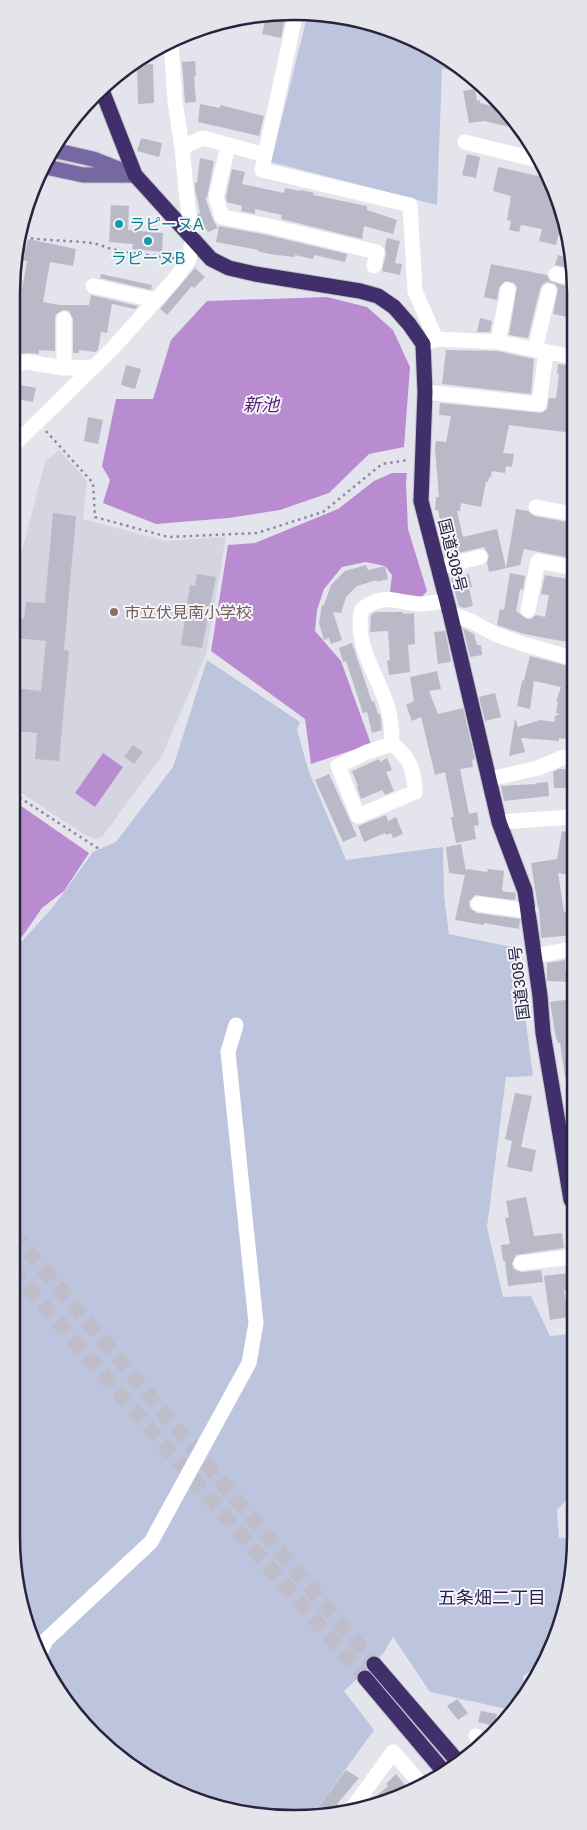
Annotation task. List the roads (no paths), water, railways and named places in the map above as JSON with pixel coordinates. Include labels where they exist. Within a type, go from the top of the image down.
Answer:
[{"type":"highway","name":"国道308号","points":[[104,96],[135,175],[210,259],[229,268],[255,274],[360,291],[378,296],[394,307],[429,342],[421,501],[499,822],[522,883],[529,911],[544,1042],[567,1177]]},
{"type":"highway","points":[[374,1664],[454,1757]]},
{"type":"highway","points":[[365,1678],[440,1767]]},
{"type":"main road","points":[[60,152],[93,159],[135,175]]},
{"type":"main road","points":[[51,168],[83,175],[135,175]]},
{"type":"street","points":[[294,20],[262,170],[410,205],[415,291],[429,342],[498,342],[567,356]]},
{"type":"street","points":[[20,440],[94,367],[173,281],[188,260],[192,240],[175,101],[171,49]]},
{"type":"street","points":[[182,147],[203,138],[265,154]]},
{"type":"street","points":[[465,142],[531,158]]},
{"type":"street","points":[[228,146],[216,197],[222,217],[269,226],[377,252],[374,266]]},
{"type":"street","points":[[556,274],[566,276]]},
{"type":"street","points":[[93,286],[155,300]]},
{"type":"street","points":[[498,342],[508,290]]},
{"type":"street","points":[[425,392],[539,404],[541,351],[550,291]]},
{"type":"street","points":[[64,319],[64,368]]},
{"type":"street","points":[[20,363],[27,362],[64,368],[94,367]]},
{"type":"street","points":[[536,507],[567,513]]},
{"type":"street","points":[[438,568],[480,558]]},
{"type":"street","points":[[528,610],[538,561],[567,567]]},
{"type":"street","points":[[392,744],[392,727],[387,705],[375,679],[362,641],[358,622],[362,609],[374,601],[385,599],[448,607],[495,634],[567,657]]},
{"type":"street","points":[[392,744],[401,751],[412,766],[415,792],[358,816],[338,766],[367,752],[392,744]]},
{"type":"street","points":[[490,779],[538,768],[567,757]]},
{"type":"street","points":[[499,822],[567,817]]},
{"type":"street","points":[[478,904],[529,911]]},
{"type":"street","points":[[534,956],[567,951]]},
{"type":"street","points":[[43,1646],[46,1640],[151,1542],[249,1363],[256,1323],[228,1052],[236,1025]]},
{"type":"street","points":[[521,1263],[567,1257]]},
{"type":"street","points":[[359,1802],[393,1752],[418,1780]]},
{"type":"water","name":"新池","points":[[327,297],[367,307],[393,330],[410,367],[404,447],[369,454],[329,493],[280,510],[229,518],[156,524],[103,503],[110,480],[102,466],[116,399],[153,399],[171,340],[207,301]]},
{"type":"water","points":[[392,473],[407,473],[408,529],[427,591],[421,598],[390,592],[392,575],[385,566],[366,562],[342,567],[324,589],[317,610],[315,631],[341,661],[371,744],[311,764],[305,719],[211,651],[228,545],[255,543],[338,509],[374,481]]},
{"type":"water","points":[[103,753],[123,767],[95,807],[75,793]]},
{"type":"water","points":[[20,805],[89,853],[64,891],[42,908],[20,938]]},
{"type":"tunnel","points":[[20,1241],[374,1664]]},
{"type":"tunnel","points":[[20,1278],[365,1678]]},
{"type":"place","name":"ラピーヌA","points":[[119,224]]},
{"type":"place","name":"ラピーヌB","points":[[148,241]]},
{"type":"place","name":"市立伏見南小学校","points":[[114,612]]},
{"type":"district","name":"五条畑二丁目","points":[[492,1598]]}]
